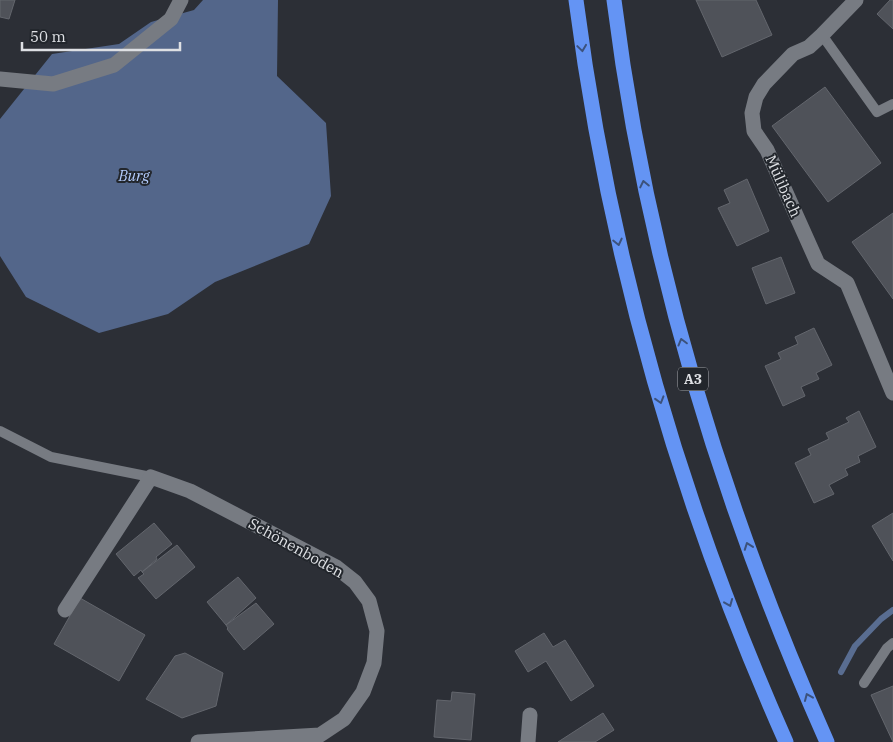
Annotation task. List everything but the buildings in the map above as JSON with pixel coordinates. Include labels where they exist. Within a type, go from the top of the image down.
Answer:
[{"type":"highway","name":"A3","points":[[576,0],[583,54],[604,175],[619,246],[647,356],[674,448],[725,595],[786,742]]},
{"type":"highway","name":"A3","points":[[614,0],[638,152],[652,222],[685,352],[728,492],[756,569],[827,742]]},
{"type":"street","points":[[0,80],[53,84],[114,65],[171,19],[181,0]]},
{"type":"street","name":"Mülibach","points":[[856,0],[809,47],[793,54],[764,84],[756,97],[752,113],[754,130],[767,150],[818,264],[847,283],[893,393]]},
{"type":"street","points":[[65,610],[151,477]]},
{"type":"street","name":"Schönenboden","points":[[151,477],[190,491],[336,567],[355,582],[369,600],[377,631],[374,663],[363,692],[344,719],[333,728],[320,735],[198,742]]},
{"type":"street","points":[[528,742],[530,715]]},
{"type":"lane","points":[[822,35],[877,112],[893,104]]},
{"type":"lane","name":"Schönenboden","points":[[0,431],[51,457],[151,477]]},
{"type":"lane","points":[[864,683],[887,648],[893,643]]},
{"type":"green space","name":"Burg","points":[[203,0],[278,0],[277,76],[326,123],[331,196],[309,244],[215,282],[168,314],[99,333],[26,297],[0,256],[0,119],[52,54],[119,44],[151,22],[194,10]]},
{"type":"waterway","name":"Mülibach","points":[[841,672],[855,646],[881,619],[893,610]]}]
